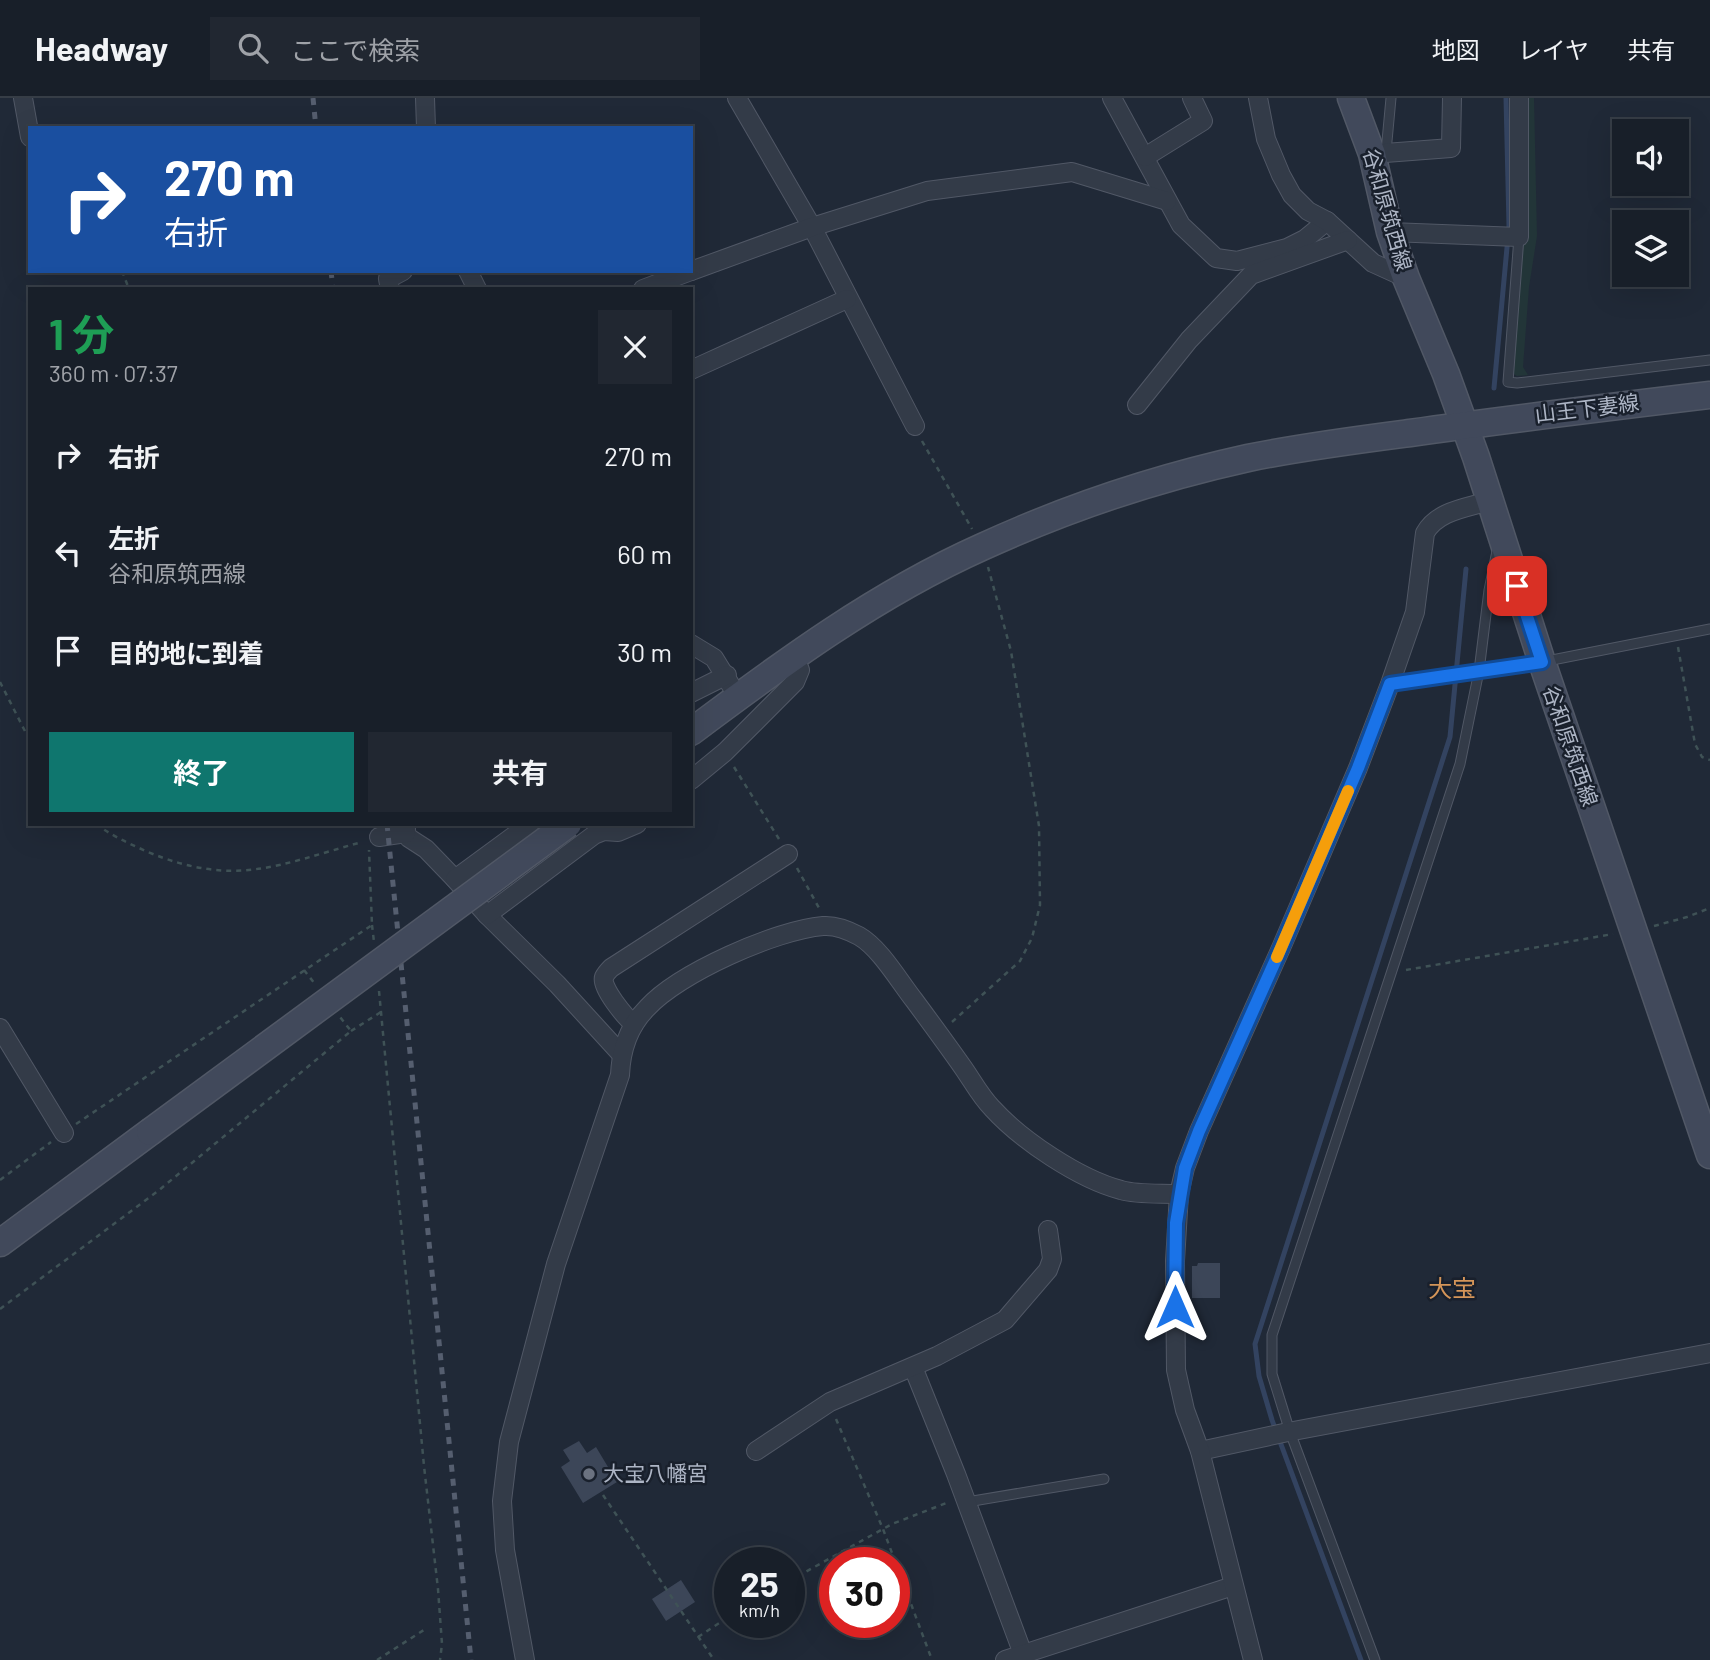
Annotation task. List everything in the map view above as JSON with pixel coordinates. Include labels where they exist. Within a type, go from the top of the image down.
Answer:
[{"type":"street","points":[[23,98],[28,126]]},
{"type":"street","points":[[425,98],[426,126]]},
{"type":"street","points":[[737,98],[812,227],[915,426]]},
{"type":"street","points":[[1112,98],[1181,225],[1216,258],[1237,261],[1287,248],[1305,239],[1327,221]]},
{"type":"street","points":[[1145,157],[1203,121],[1192,98]]},
{"type":"street","points":[[1258,98],[1266,139],[1293,195],[1308,211],[1327,221],[1374,262],[1406,278]]},
{"type":"street","name":"谷和原筑西線","points":[[1351,98],[1379,153],[1390,232],[1465,425],[1542,662],[1709,1151]]},
{"type":"street","points":[[1379,153],[1451,148],[1452,98]]},
{"type":"street","points":[[1390,232],[1519,237],[1519,98]]},
{"type":"street","points":[[693,270],[812,227],[927,191],[1072,172],[1167,201]]},
{"type":"street","points":[[1137,405],[1189,340],[1251,275],[1348,240]]},
{"type":"street","points":[[389,287],[387,279],[398,273]]},
{"type":"street","points":[[648,287],[686,273]]},
{"type":"street","points":[[693,369],[847,299]]},
{"type":"street","name":"山王下妻線","points":[[693,730],[733,686],[794,657],[916,579],[982,547],[1074,509],[1174,476],[1308,447],[1710,395]]},
{"type":"street","points":[[1253,1660],[1200,1451],[1185,1410],[1176,1370],[1175,1261],[1179,1194],[1185,1168],[1199,1131],[1358,768],[1390,684],[1415,612],[1426,533],[1431,523],[1444,515],[1489,501]]},
{"type":"street","points":[[693,645],[714,658],[733,686],[693,693]]},
{"type":"street","points":[[693,778],[725,752],[797,679],[800,670],[794,657]]},
{"type":"street","points":[[455,879],[527,826]]},
{"type":"street","points":[[0,1243],[565,826]]},
{"type":"street","points":[[487,915],[594,835],[604,831],[618,832],[632,826]]},
{"type":"street","points":[[379,837],[406,829],[621,1054]]},
{"type":"street","points":[[634,1024],[614,1001],[604,983],[604,975],[788,854]]},
{"type":"street","points":[[526,1660],[505,1550],[502,1501],[509,1443],[556,1264],[620,1075],[621,1054],[634,1024],[661,994],[710,965],[769,941],[825,926],[849,931],[871,945],[939,1033],[990,1107],[1012,1127],[1086,1178],[1123,1191],[1179,1194]]},
{"type":"street","points":[[0,1028],[64,1133]]},
{"type":"street","points":[[756,1451],[828,1404],[913,1367],[1005,1320],[1048,1270],[1052,1259],[1048,1230]]},
{"type":"street","points":[[1200,1451],[1710,1353]]},
{"type":"street","points":[[913,1367],[966,1499],[1024,1657]]},
{"type":"street","points":[[1005,1660],[1024,1657],[1233,1586]]},
{"type":"lane","points":[[1379,153],[1391,98]]},
{"type":"lane","points":[[1519,237],[1508,382],[1710,360]]},
{"type":"lane","points":[[1375,1660],[1289,1432],[1272,1374],[1272,1335],[1460,764],[1479,671],[1489,590],[1501,536]]},
{"type":"lane","points":[[1390,684],[1542,662],[1710,629]]},
{"type":"lane","points":[[966,1499],[1104,1479]]},
{"type":"path","points":[[915,426],[982,547],[1011,651],[1040,826],[1040,905],[1031,938],[1020,961],[939,1033]]},
{"type":"path","points":[[1676,635],[1695,744],[1702,757],[1710,761]]},
{"type":"path","points":[[0,682],[28,737]]},
{"type":"path","points":[[725,752],[813,895],[825,926]]},
{"type":"path","points":[[99,826],[114,837],[161,857],[213,871],[240,872],[297,862],[371,839],[368,862],[374,950]]},
{"type":"path","points":[[1392,972],[1668,923],[1710,908]]},
{"type":"path","points":[[0,1180],[64,1133],[372,925]]},
{"type":"path","points":[[304,970],[320,990]]},
{"type":"path","points":[[378,987],[427,1503],[438,1589],[442,1644],[440,1660]]},
{"type":"path","points":[[335,1010],[351,1031]]},
{"type":"path","points":[[0,1309],[158,1191],[351,1031],[381,1012]]},
{"type":"path","points":[[828,1404],[883,1529],[932,1660]]},
{"type":"path","points":[[603,1495],[713,1660]]},
{"type":"path","points":[[805,1572],[920,1512],[966,1499]]},
{"type":"path","points":[[698,1637],[714,1626]]},
{"type":"path","points":[[377,1660],[427,1628]]},
{"type":"green space","points":[[1523,98],[1534,98],[1537,236],[1529,287],[1523,367],[1528,375],[1517,376],[1512,373],[1524,236]]},
{"type":"building","points":[[1198,1263],[1220,1263],[1220,1298],[1192,1298],[1192,1266],[1197,1266]]},
{"type":"building","name":"大宝八幡宮","points":[[579,1441],[587,1453],[596,1447],[617,1482],[583,1503],[561,1467],[570,1461],[563,1450]]},
{"type":"building","points":[[681,1580],[695,1602],[666,1621],[652,1599]]},
{"type":"waterway","points":[[1494,388],[1509,226],[1506,98]]},
{"type":"waterway","points":[[1361,1660],[1272,1420],[1259,1376],[1255,1344],[1450,737],[1466,569]]},
{"type":"railway","points":[[313,98],[316,126]]},
{"type":"railway","points":[[331,273],[333,287]]},
{"type":"railway","points":[[387,826],[471,1660]]},
{"type":"slow traffic","points":[[1277,957],[1348,791]]},
{"type":"place","name":"大宝八幡宮","points":[[589,1474]]},
{"type":"district","name":"大宝","points":[[1452,1289]]},
{"type":"route","points":[[1175,1307],[1176,1223],[1185,1168],[1358,768],[1390,684],[1542,662],[1517,586]]}]
